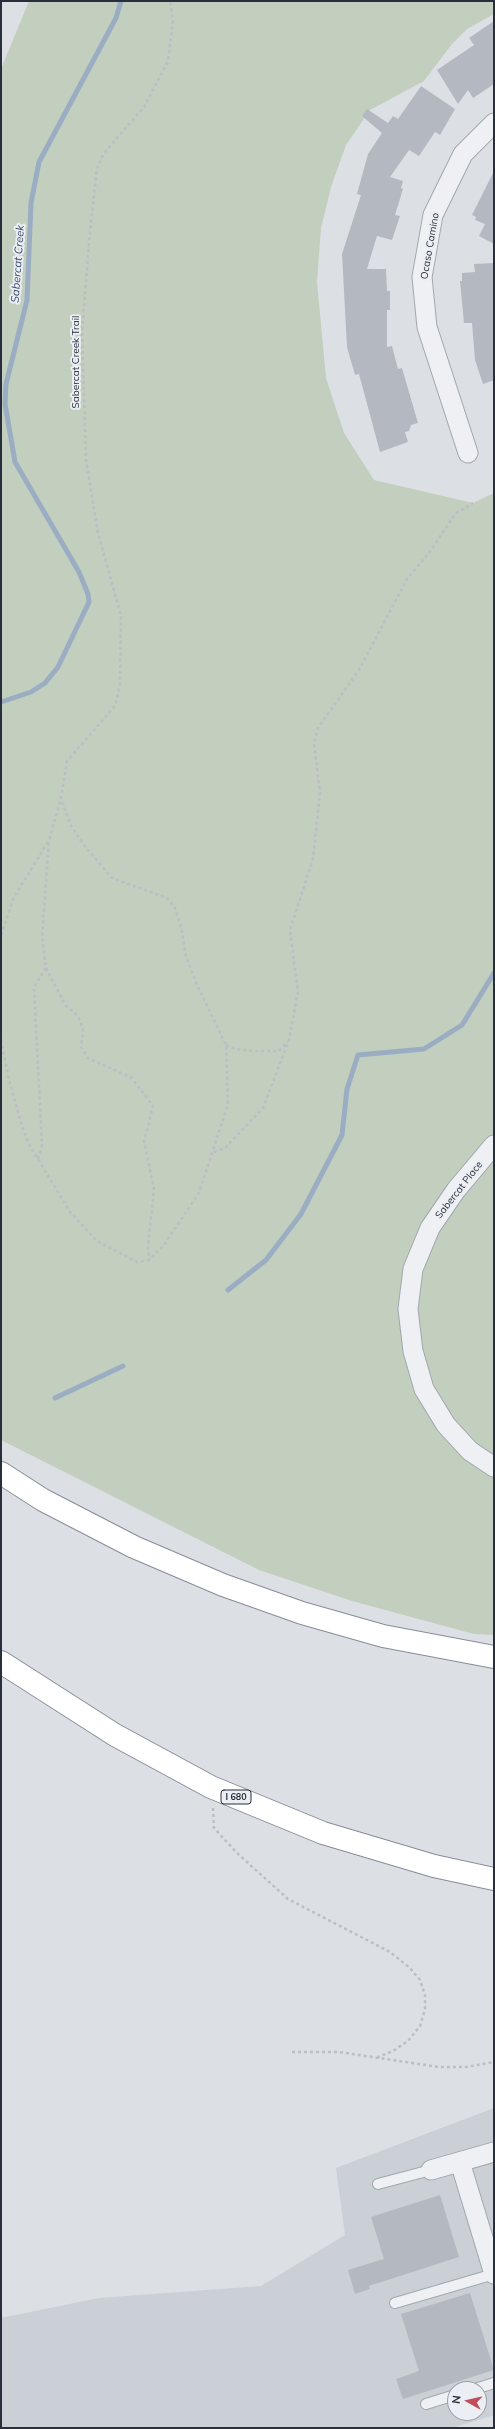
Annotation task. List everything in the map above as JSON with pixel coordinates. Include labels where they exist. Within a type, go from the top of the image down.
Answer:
[{"type":"highway","points":[[1,1473],[43,1500],[134,1547],[223,1585],[302,1613],[383,1636],[494,1657]]},
{"type":"highway","name":"I 680","points":[[1,1662],[115,1735],[211,1787],[323,1833],[434,1866],[494,1879]]},
{"type":"street","name":"Ocaso Camino","points":[[468,453],[427,327],[422,277],[433,215],[463,154],[494,123]]},
{"type":"street","name":"Sabercat Place","points":[[494,1145],[456,1190],[430,1228],[413,1269],[408,1309],[413,1351],[424,1388],[446,1425],[470,1451],[494,1467]]},
{"type":"street","points":[[431,2170],[494,2152]]},
{"type":"street","points":[[460,2162],[494,2274]]},
{"type":"lane","points":[[378,2184],[431,2170]]},
{"type":"lane","points":[[395,2303],[494,2274]]},
{"type":"lane","points":[[426,2404],[447,2397]]},
{"type":"path","name":"Sabercat Creek Trail","points":[[49,840],[61,798],[67,760],[115,706],[120,685],[121,616],[98,533],[86,460],[82,331],[97,168],[104,153],[144,107],[168,61],[173,20],[170,1]]},
{"type":"path","points":[[213,1152],[225,1148],[263,1108],[289,1040],[298,992],[290,930],[313,860],[320,793],[314,743],[318,728],[359,670],[407,579],[432,549],[455,514],[473,504]]},
{"type":"path","points":[[1,1040],[9,1080],[23,1129],[38,1159],[70,1212],[97,1241],[137,1262],[149,1260],[163,1246],[199,1193],[228,1104],[226,1044],[186,956],[182,931],[175,908],[167,898],[112,878],[83,844],[70,824],[61,798]]},
{"type":"path","points":[[1,935],[14,897],[28,871],[49,840]]},
{"type":"path","points":[[49,840],[42,938],[46,968],[65,1005],[78,1016],[83,1029],[81,1047],[88,1058],[132,1078],[153,1106],[144,1142],[154,1189],[148,1246],[149,1260]]},
{"type":"path","points":[[38,1159],[42,1145],[34,987],[46,968]]},
{"type":"path","points":[[226,1044],[236,1049],[253,1052],[279,1051],[289,1040]]},
{"type":"path","points":[[211,1787],[214,1828],[237,1853],[288,1899],[390,1952],[410,1968],[420,1980],[425,1995],[425,2010],[420,2026],[408,2041],[393,2051],[378,2057]]},
{"type":"path","points":[[292,2052],[339,2052],[439,2067],[466,2067],[494,2062]]},
{"type":"shaded area","points":[[494,2108],[494,2415],[487,2417],[487,2381],[447,2381],[447,2421],[475,2421],[452,2428],[1,2428],[1,2318],[99,2298],[261,2286],[345,2235],[336,2168]]},
{"type":"green space","points":[[29,1],[494,1],[494,14],[467,29],[452,44],[424,81],[370,110],[346,145],[331,187],[321,228],[317,282],[326,378],[344,433],[374,480],[473,503],[494,493],[494,1635],[474,1634],[352,1601],[259,1570],[1,1440],[1,69]]},
{"type":"building","points":[[494,21],[494,84],[473,98],[468,90],[458,104],[437,70],[474,45],[469,38]]},
{"type":"building","points":[[421,86],[455,109],[440,135],[435,132],[419,156],[409,150],[390,177],[403,181],[401,188],[403,189],[395,215],[400,216],[392,240],[377,236],[367,269],[386,269],[387,291],[390,291],[390,310],[387,310],[387,347],[392,346],[398,369],[402,368],[418,423],[411,425],[409,431],[405,432],[408,442],[380,452],[359,374],[355,375],[347,347],[342,254],[361,195],[357,194],[368,154],[382,133],[362,116],[367,109],[388,123],[393,116],[398,119]]},
{"type":"building","points":[[494,171],[494,244],[479,236],[485,224],[475,220],[476,217],[472,215]]},
{"type":"building","points":[[494,263],[494,380],[483,384],[475,360],[472,323],[464,323],[460,281],[462,281],[462,273],[475,272],[474,264]]},
{"type":"building","points":[[440,2195],[459,2257],[369,2286],[370,2289],[355,2294],[348,2270],[384,2259],[371,2217]]},
{"type":"building","points":[[470,2293],[494,2370],[459,2381],[447,2381],[447,2385],[403,2399],[396,2379],[419,2371],[401,2314]]},
{"type":"waterway","name":"Sabercat Creek","points":[[1,702],[31,692],[45,683],[58,667],[89,602],[88,594],[79,572],[15,462],[5,404],[6,384],[27,300],[31,203],[39,162],[116,18],[121,1]]},
{"type":"waterway","points":[[228,1290],[266,1260],[301,1214],[342,1135],[347,1089],[358,1055],[424,1049],[462,1025],[494,973]]},
{"type":"waterway","points":[[55,1398],[123,1366]]}]
